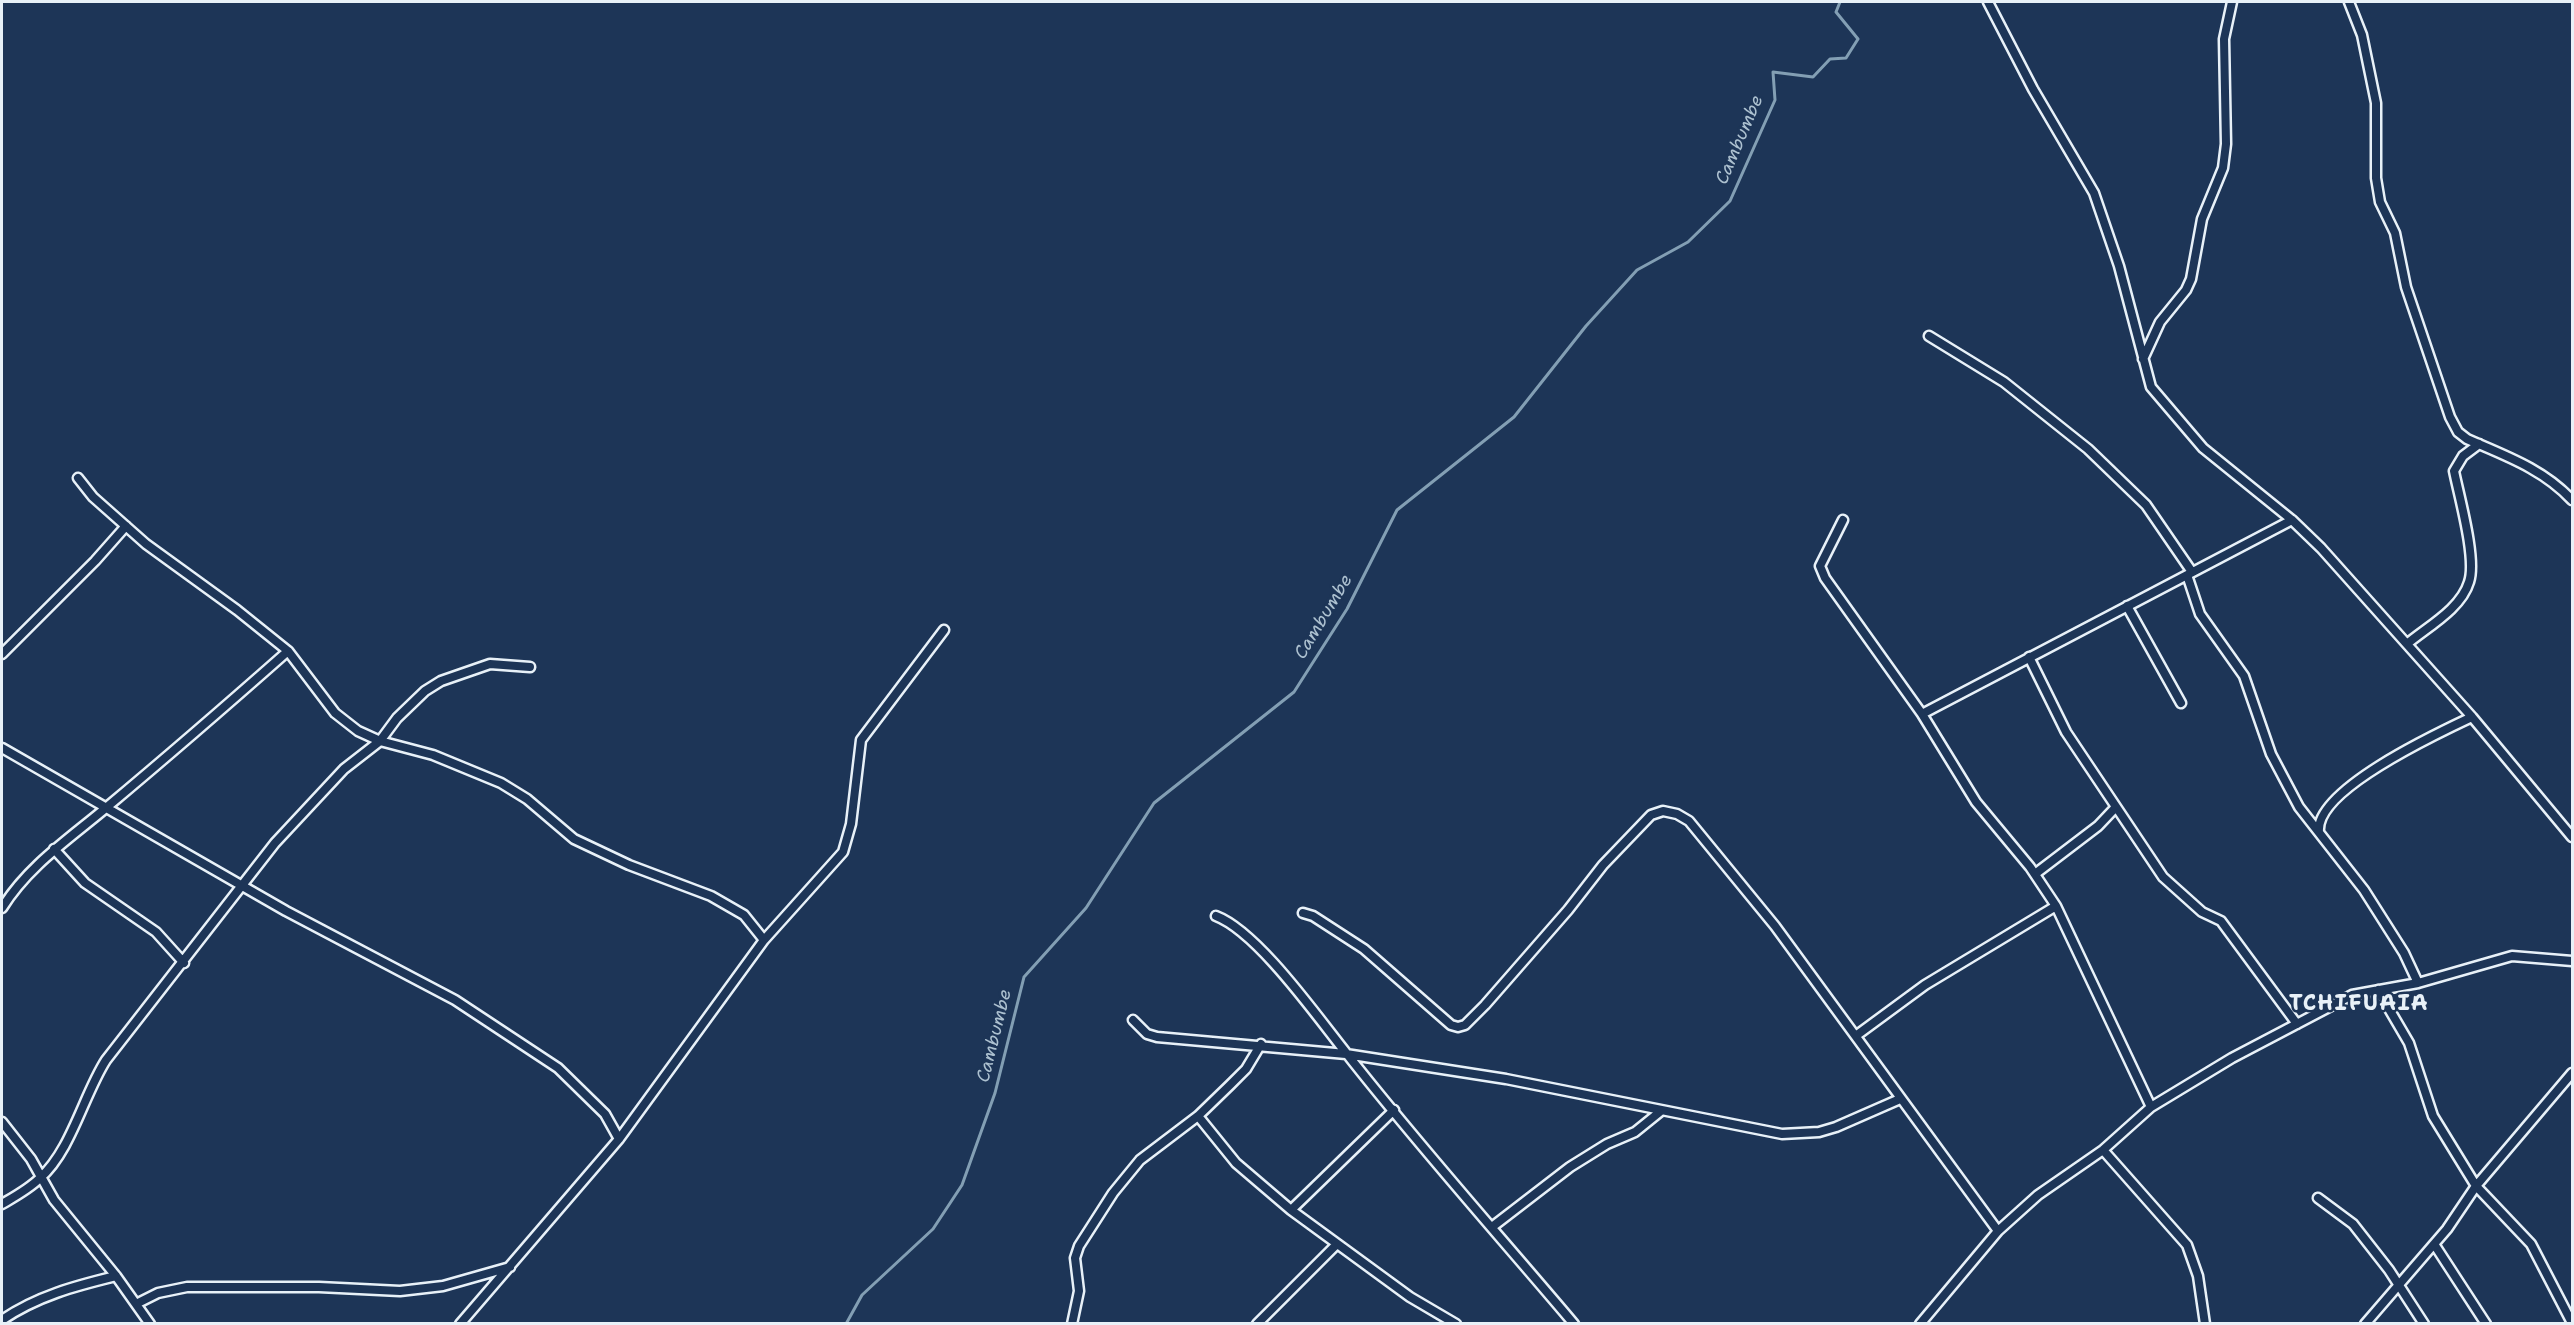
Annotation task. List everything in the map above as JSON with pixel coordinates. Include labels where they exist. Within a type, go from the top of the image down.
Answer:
[{"type":"street","points":[[1988,2],[2033,89],[2094,193],[2119,266],[2151,387],[2203,448],[2292,520],[2321,548],[2472,717],[2572,837]]},
{"type":"street","points":[[2143,359],[2160,322],[2186,290],[2191,279],[2202,219],[2223,168],[2226,144],[2224,39],[2232,2]]},
{"type":"street","points":[[2349,2],[2362,35],[2376,103],[2376,178],[2380,202],[2395,233],[2406,287],[2450,417],[2458,432],[2479,444],[2530,466],[2554,481],[2572,500]]},
{"type":"street","points":[[1929,336],[2004,382],[2088,449],[2146,505],[2189,573],[2200,614],[2244,676],[2271,754],[2299,807],[2364,890],[2404,953],[2418,983]]},
{"type":"street","points":[[2406,644],[2460,599],[2470,581],[2471,564],[2454,471],[2463,456],[2479,444]]},
{"type":"street","points":[[78,478],[93,497],[126,526],[288,651],[335,713],[358,731],[380,741],[433,755],[501,783],[527,799],[574,839],[629,865],[711,896],[744,915],[764,940]]},
{"type":"street","points":[[1843,520],[1820,566],[1825,578],[1922,714],[1976,802],[2035,874],[2056,906],[2151,1107]]},
{"type":"street","points":[[1922,714],[2292,520]]},
{"type":"street","points":[[2,654],[95,561],[126,526]]},
{"type":"street","points":[[2127,606],[2181,703]]},
{"type":"street","points":[[460,1323],[619,1138],[764,940],[843,852],[851,824],[861,740],[944,630]]},
{"type":"street","points":[[2,908],[12,892],[54,849],[105,809],[288,651]]},
{"type":"street","points":[[2029,657],[2066,732],[2163,877],[2202,912],[2221,921],[2297,1024]]},
{"type":"street","points":[[2,1204],[41,1178],[82,1110],[101,1067],[275,843],[344,769],[380,741],[397,718],[425,691],[441,681],[490,664],[530,667]]},
{"type":"street","points":[[2319,833],[2318,825],[2331,805],[2346,790],[2392,757],[2472,717]]},
{"type":"street","points":[[2,747],[105,809],[343,939],[383,964],[427,983],[558,1068],[604,1114],[619,1138]]},
{"type":"street","points":[[2035,874],[2098,826],[2116,807]]},
{"type":"street","points":[[1303,913],[1313,916],[1356,944],[1451,1025],[1458,1027],[1465,1025],[1485,1005],[1568,910],[1603,865],[1651,815],[1663,811],[1670,812],[1689,821],[1774,926],[1857,1035],[1900,1099],[1998,1232]]},
{"type":"street","points":[[54,849],[85,883],[156,932],[184,963]]},
{"type":"street","points":[[1857,1035],[1925,985],[2056,906]]},
{"type":"street","points":[[1216,916],[1239,929],[1299,992],[1346,1054],[1574,1323]]},
{"type":"street","points":[[1920,1323],[1998,1232],[2038,1195],[2103,1150],[2151,1107],[2297,1024],[2345,998],[2418,983],[2512,956],[2572,961]]},
{"type":"street","points":[[2379,990],[2409,1043],[2433,1116],[2476,1186],[2530,1244],[2572,1323]]},
{"type":"street","points":[[1133,1020],[1147,1034],[1157,1036],[1261,1044],[1346,1054],[1506,1079],[1782,1134],[1819,1132],[1846,1124],[1900,1099]]},
{"type":"street","points":[[1072,1323],[1079,1291],[1075,1258],[1079,1246],[1113,1193],[1140,1160],[1198,1116],[1245,1069],[1261,1044]]},
{"type":"street","points":[[2365,1323],[2434,1244],[2476,1186],[2572,1077]]},
{"type":"street","points":[[1290,1210],[1394,1110]]},
{"type":"street","points":[[1492,1227],[1570,1167],[1607,1144],[1635,1132],[1661,1111]]},
{"type":"street","points":[[1198,1116],[1236,1163],[1290,1210],[1410,1297],[1456,1323]]},
{"type":"street","points":[[2,1122],[25,1150],[54,1200],[116,1276],[150,1323]]},
{"type":"street","points":[[2103,1150],[2187,1245],[2198,1276],[2205,1323]]},
{"type":"street","points":[[2318,1198],[2353,1224],[2389,1270],[2424,1323]]},
{"type":"street","points":[[2434,1244],[2486,1323]]},
{"type":"street","points":[[1257,1323],[1336,1245]]},
{"type":"street","points":[[136,1304],[158,1293],[187,1287],[319,1287],[400,1291],[443,1286],[510,1267]]},
{"type":"street","points":[[2,1320],[30,1302],[56,1291],[116,1276]]},
{"type":"waterway","name":"Cambumbe","points":[[846,1324],[862,1295],[933,1229],[962,1185],[995,1093],[1024,977],[1086,908],[1154,803],[1294,692],[1347,609],[1397,510],[1514,417],[1586,326],[1637,270],[1688,242],[1730,201],[1775,100],[1773,72],[1813,77],[1830,59],[1846,58],[1858,39],[1836,12],[1840,2]]},
{"type":"district","name":"TCHIFUAIA","points":[[2359,1004]]}]
